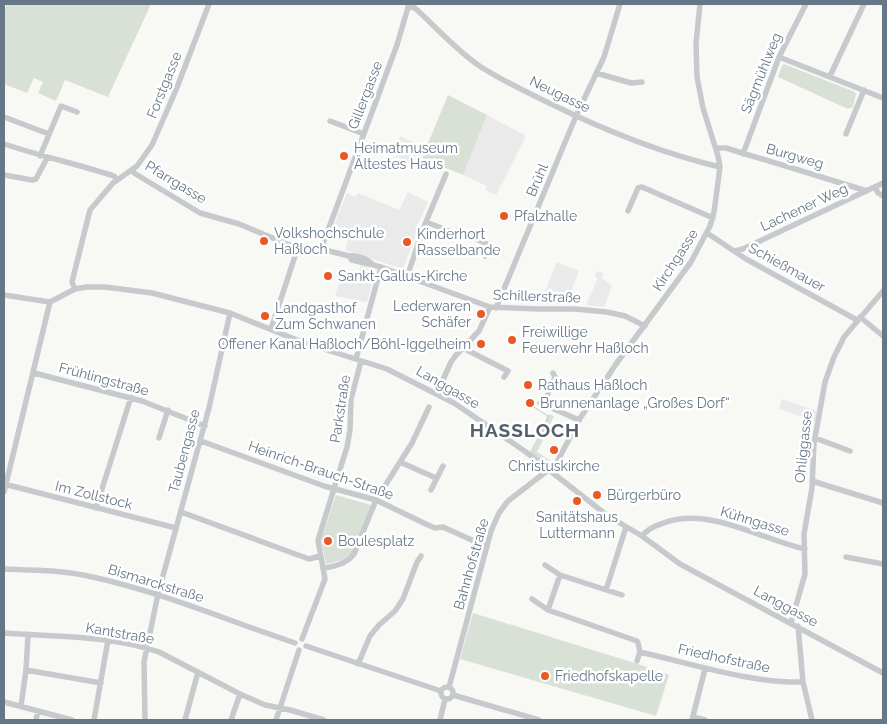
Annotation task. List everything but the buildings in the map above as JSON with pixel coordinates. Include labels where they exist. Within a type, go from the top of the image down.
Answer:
[{"type":"street","name":"Forstgasse","points":[[75,289],[72,282],[88,215],[96,202],[117,180],[133,170],[147,154],[158,135],[209,4]]},
{"type":"street","name":"Brühl","points":[[437,393],[451,362],[479,331],[493,308],[608,47],[620,4]]},
{"type":"street","name":"Kirchgasse","points":[[550,470],[556,464],[580,420],[616,364],[691,262],[713,218],[720,167],[703,108],[696,70],[696,44],[700,4]]},
{"type":"street","name":"Sägmühlweg","points":[[743,154],[779,57],[806,4]]},
{"type":"street","points":[[830,76],[864,4]]},
{"type":"street","name":"Neugasse","points":[[409,5],[416,9],[461,52],[513,86],[648,147],[720,167]]},
{"type":"street","name":"Gillergasse","points":[[321,249],[397,45],[409,5]]},
{"type":"street","points":[[779,57],[864,90],[882,95]]},
{"type":"street","points":[[596,73],[631,83],[642,82]]},
{"type":"street","points":[[846,134],[864,90]]},
{"type":"street","points":[[40,156],[62,106],[77,112]]},
{"type":"street","points":[[4,117],[49,134]]},
{"type":"street","points":[[330,121],[364,134]]},
{"type":"street","points":[[4,144],[47,158],[75,163],[114,176],[117,180]]},
{"type":"street","name":"Burgweg","points":[[716,148],[722,147],[867,191]]},
{"type":"street","points":[[4,175],[36,179],[47,158]]},
{"type":"street","name":"Pfarrgasse","points":[[133,170],[134,173],[200,213],[239,224],[298,247],[321,249]]},
{"type":"street","points":[[407,276],[426,222],[446,174]]},
{"type":"street","name":"Lachener Weg","points":[[735,251],[743,249],[883,183]]},
{"type":"street","points":[[628,211],[638,188],[642,187],[713,218]]},
{"type":"street","points":[[875,187],[878,193],[883,196]]},
{"type":"street","points":[[426,222],[456,234],[458,230],[491,246],[486,256]]},
{"type":"street","name":"Schießmauer","points":[[707,233],[746,259],[858,319],[883,336]]},
{"type":"street","points":[[270,329],[298,247]]},
{"type":"street","name":"Schillerstraße","points":[[321,249],[349,256],[352,260],[368,265],[373,264],[382,267],[493,308],[575,309],[607,312],[625,316],[645,326]]},
{"type":"street","name":"Parkstraße","points":[[324,568],[318,540],[348,442],[351,399],[382,267]]},
{"type":"street","name":"Langgasse","points":[[50,302],[75,289],[105,287],[152,293],[230,313],[302,342],[393,371],[454,403],[526,452],[601,511],[642,536],[680,564],[883,673]]},
{"type":"street","name":"Ohliggasse","points":[[791,623],[805,574],[804,534],[812,481],[815,438],[827,374],[841,342],[883,291]]},
{"type":"street","points":[[4,295],[50,302],[4,492]]},
{"type":"street","name":"Taubengasse","points":[[145,720],[143,675],[158,594],[205,426],[230,313]]},
{"type":"street","points":[[463,348],[508,371],[504,377]]},
{"type":"street","name":"Frühlingstraße","points":[[34,373],[131,397],[205,426]]},
{"type":"street","points":[[553,373],[554,377],[542,404],[580,420]]},
{"type":"street","points":[[96,508],[131,397]]},
{"type":"street","points":[[302,639],[325,578],[324,568],[343,564],[350,560],[354,554],[376,500],[412,443],[429,407]]},
{"type":"street","points":[[159,438],[168,410]]},
{"type":"street","points":[[815,438],[850,451]]},
{"type":"street","name":"Heinrich-Brauch-Straße","points":[[201,440],[334,489],[376,500],[435,528],[443,527],[487,547]]},
{"type":"street","points":[[400,462],[436,478]]},
{"type":"street","points":[[431,490],[443,466]]},
{"type":"street","name":"Bahnhofstraße","points":[[449,687],[495,520],[513,498],[550,470]]},
{"type":"street","points":[[812,481],[883,503]]},
{"type":"street","name":"Im Zollstock","points":[[5,485],[176,528]]},
{"type":"street","points":[[181,512],[309,559],[320,556]]},
{"type":"street","name":"Kühngasse","points":[[642,536],[648,530],[660,524],[686,517],[724,523],[805,549]]},
{"type":"street","points":[[606,590],[626,527]]},
{"type":"street","points":[[358,664],[370,636],[400,605],[421,556]]},
{"type":"street","points":[[846,557],[883,564]]},
{"type":"street","points":[[545,566],[560,575],[622,595]]},
{"type":"street","name":"Bismarckstraße","points":[[4,569],[62,572],[158,594],[295,643]]},
{"type":"street","points":[[548,610],[560,575]]},
{"type":"street","points":[[532,599],[548,610],[637,642],[640,652],[637,661]]},
{"type":"street","points":[[798,626],[803,682],[812,720]]},
{"type":"street","name":"Kantstraße","points":[[4,633],[108,640],[147,648],[159,652],[265,705],[324,720]]},
{"type":"street","points":[[22,706],[28,635]]},
{"type":"street","points":[[299,650],[296,648],[295,643],[297,640],[302,639]]},
{"type":"street","points":[[302,639],[306,646],[441,691]]},
{"type":"street","points":[[94,720],[102,683],[108,640]]},
{"type":"street","points":[[299,650],[304,649],[306,646]]},
{"type":"street","points":[[276,720],[299,650]]},
{"type":"street","name":"Friedhofstraße","points":[[640,652],[701,666],[705,669],[757,679],[803,682]]},
{"type":"street","points":[[705,669],[692,719],[705,720]]},
{"type":"street","points":[[26,670],[102,683]]},
{"type":"street","points":[[185,720],[198,672]]},
{"type":"street","points":[[441,691],[445,687],[449,687],[452,689],[453,695]]},
{"type":"street","points":[[441,691],[442,697],[445,699]]},
{"type":"street","points":[[232,720],[240,694]]},
{"type":"street","points":[[445,699],[449,699],[453,695]]},
{"type":"street","points":[[453,695],[540,720]]},
{"type":"street","points":[[440,720],[445,699]]},
{"type":"street","points":[[4,702],[72,720]]},
{"type":"street","points":[[36,720],[38,711]]},
{"type":"shaded area","points":[[7,4],[151,4],[108,97],[65,80],[56,101],[38,93],[43,82],[34,78],[27,93],[4,84],[4,12]]},
{"type":"shaded area","points":[[784,64],[855,92],[853,107],[848,109],[778,77]]},
{"type":"shaded area","points":[[448,95],[487,115],[463,175],[422,158]]},
{"type":"shaded area","points":[[487,115],[526,136],[496,195],[485,190],[487,186],[463,175]]},
{"type":"shaded area","points":[[400,136],[425,147],[416,166],[395,156]]},
{"type":"shaded area","points":[[408,192],[428,202],[416,228],[418,229],[403,269],[345,250],[352,230],[344,227],[342,230],[333,227],[347,193],[355,197],[358,193],[399,210]]},
{"type":"shaded area","points":[[557,262],[579,271],[566,304],[540,303]]},
{"type":"shaded area","points":[[361,265],[375,271],[367,302],[335,296],[343,272],[357,276]]},
{"type":"shaded area","points":[[597,271],[604,273],[602,278],[612,286],[604,307],[586,305],[598,278],[595,277]]},
{"type":"shaded area","points":[[782,399],[817,411],[815,421],[779,409]]},
{"type":"shaded area","points":[[549,414],[554,416],[537,452],[554,463],[550,468],[530,452]]},
{"type":"shaded area","points":[[336,495],[371,505],[353,552],[343,560],[326,564],[321,539]]},
{"type":"shaded area","points":[[473,613],[669,675],[656,716],[460,659]]},
{"type":"waterway","points":[[529,404],[548,416],[542,434]]},
{"type":"place","name":"Heimatmuseum Ältestes Haus","points":[[344,156]]},
{"type":"place","name":"Pfalzhalle","points":[[504,216]]},
{"type":"place","name":"Volkshochschule Haßloch","points":[[264,241]]},
{"type":"place","name":"Kinderhort Rasselbande","points":[[407,242]]},
{"type":"place","name":"Sankt-Gallus-Kirche","points":[[328,276]]},
{"type":"place","name":"Lederwaren Schäfer","points":[[481,314]]},
{"type":"place","name":"Landgasthof Zum Schwanen","points":[[265,316]]},
{"type":"place","name":"Freiwillige Feuerwehr Haßloch","points":[[512,340]]},
{"type":"place","name":"Offener Kanal Haßloch/Böhl-Iggelheim","points":[[481,344]]},
{"type":"place","name":"Rathaus Haßloch","points":[[528,385]]},
{"type":"place","name":"Brunnenanlage „Großes Dorf“","points":[[530,403]]},
{"type":"place","name":"Christuskirche","points":[[554,450]]},
{"type":"place","name":"Bürgerbüro","points":[[597,495]]},
{"type":"place","name":"Sanitätshaus Luttermann","points":[[577,501]]},
{"type":"place","name":"Boulesplatz","points":[[328,541]]},
{"type":"place","name":"Friedhofskapelle","points":[[545,676]]},
{"type":"district","name":"HASSLOCH","points":[[525,430]]}]
